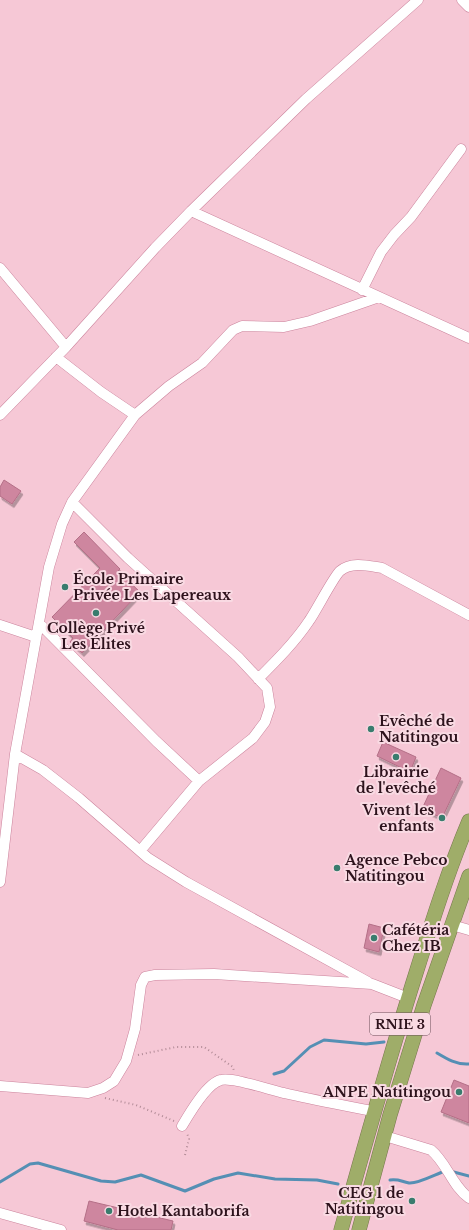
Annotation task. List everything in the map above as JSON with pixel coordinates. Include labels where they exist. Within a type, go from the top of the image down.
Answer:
[{"type":"highway","name":"RNIE 3","points":[[341,1230],[373,1111],[408,998],[465,841],[469,821]]},
{"type":"highway","name":"RNIE 3","points":[[359,1230],[424,1004],[469,876]]},
{"type":"street","points":[[0,415],[56,358],[155,248],[191,211],[306,99],[418,0]]},
{"type":"street","points":[[462,0],[469,7]]},
{"type":"street","points":[[362,290],[381,252],[411,217],[461,149]]},
{"type":"street","points":[[191,211],[469,338]]},
{"type":"street","points":[[0,268],[66,347]]},
{"type":"street","points":[[0,882],[2,849],[15,754],[49,567],[62,524],[72,502],[108,449],[135,415],[169,386],[202,363],[233,330],[242,326],[284,327],[310,321],[379,297]]},
{"type":"street","points":[[56,358],[101,392],[135,415]]},
{"type":"street","points":[[72,502],[128,558],[238,657],[267,688],[270,707],[265,722],[253,738],[199,781],[140,851]]},
{"type":"street","points":[[258,678],[281,657],[308,623],[340,571],[352,565],[367,565],[382,568],[469,615]]},
{"type":"street","points":[[39,623],[199,781]]},
{"type":"street","points":[[0,625],[36,637]]},
{"type":"street","points":[[15,754],[43,770],[79,798],[140,851],[186,882],[372,984],[408,998]]},
{"type":"street","points":[[452,925],[469,930]]},
{"type":"street","points":[[0,1086],[88,1093],[103,1088],[114,1081],[126,1061],[135,1029],[141,985],[145,977],[214,974],[372,984]]},
{"type":"street","points":[[182,1126],[191,1110],[210,1087],[221,1080],[237,1081],[285,1093],[373,1111]]},
{"type":"street","points":[[385,1136],[431,1150],[437,1154],[452,1179],[469,1198]]},
{"type":"street","points":[[0,1213],[61,1230]]},
{"type":"path","points":[[126,1061],[140,1053],[150,1053],[176,1047],[204,1048],[233,1067],[237,1081]]},
{"type":"path","points":[[88,1093],[136,1105],[161,1114],[182,1126],[187,1132],[189,1139],[185,1155]]},
{"type":"building","points":[[4,480],[21,491],[12,504],[0,496],[0,487]]},
{"type":"building","points":[[84,532],[120,569],[118,571],[140,592],[82,653],[70,642],[73,638],[52,617],[100,568],[74,542]]},
{"type":"building","name":"Librairie de l'evêché","points":[[383,742],[416,757],[410,772],[377,756]]},
{"type":"building","points":[[441,768],[461,778],[442,818],[422,809]]},
{"type":"building","name":"Cafétéria Chez IB","points":[[369,924],[384,928],[379,952],[364,948]]},
{"type":"building","points":[[454,1080],[469,1086],[469,1123],[441,1112]]},
{"type":"building","name":"Hotel Kantaborifa","points":[[89,1201],[173,1221],[171,1230],[118,1230],[84,1221]]},
{"type":"waterway","points":[[274,1074],[284,1071],[310,1047],[324,1040],[366,1044],[384,1042]]},
{"type":"waterway","points":[[437,1053],[456,1063],[469,1064]]},
{"type":"waterway","points":[[0,1182],[30,1164],[38,1163],[101,1181],[115,1182],[141,1175],[185,1191],[214,1179],[238,1173],[275,1179],[317,1180],[338,1184]]},
{"type":"waterway","points":[[390,1180],[413,1183],[445,1171]]},
{"type":"waterway","points":[[450,1171],[469,1176]]},
{"type":"place","name":"École Primaire Privée Les Lapereaux","points":[[65,587]]},
{"type":"place","name":"Collège Privé Les Élites","points":[[96,613]]},
{"type":"place","name":"Evêché de Natitingou","points":[[371,729]]},
{"type":"place","name":"Librairie de l'evêché","points":[[396,757]]},
{"type":"place","name":"Vivent les enfants","points":[[442,818]]},
{"type":"place","name":"Agence Pebco Natitingou","points":[[337,868]]},
{"type":"place","name":"Cafétéria Chez IB","points":[[374,938]]},
{"type":"place","name":"ANPE Natitingou","points":[[459,1092]]},
{"type":"place","name":"CEG 1 de Natitingou","points":[[412,1201]]},
{"type":"place","name":"Hotel Kantaborifa","points":[[109,1211]]}]
